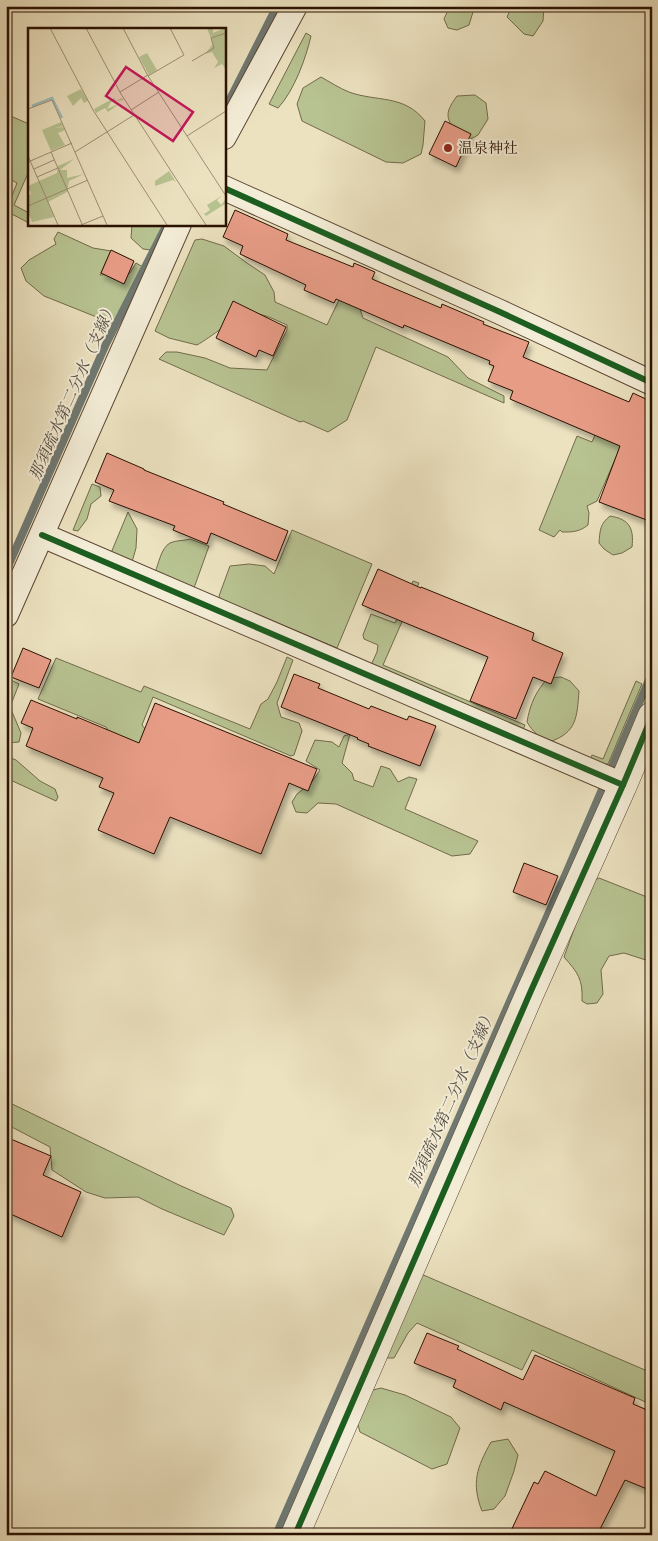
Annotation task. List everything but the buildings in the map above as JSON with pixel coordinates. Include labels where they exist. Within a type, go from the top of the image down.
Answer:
[{"type":"street","points":[[225,136],[295,6]]},
{"type":"street","points":[[225,188],[500,312],[652,383]]},
{"type":"street","points":[[6,616],[179,225]]},
{"type":"street","points":[[42,535],[623,786]]},
{"type":"street","points":[[295,1535],[652,716]]},
{"type":"green space","points":[[450,6],[469,6],[473,12],[469,25],[457,30],[448,28],[444,19]]},
{"type":"green space","points":[[512,6],[544,6],[543,21],[533,36],[524,34],[507,17]]},
{"type":"green space","points":[[306,33],[311,36],[303,64],[294,84],[278,108],[269,104]]},
{"type":"green space","points":[[321,77],[349,92],[389,100],[408,106],[417,112],[425,121],[421,154],[403,163],[386,162],[302,121],[297,104],[303,88]]},
{"type":"green space","points":[[475,95],[486,103],[488,119],[478,135],[469,140],[458,137],[449,121],[448,112],[457,96]]},
{"type":"green space","points":[[6,114],[28,124],[28,173],[14,205],[28,212],[28,222],[6,211],[17,183],[6,177]]},
{"type":"green space","points":[[132,225],[164,225],[151,250],[143,249],[131,238]]},
{"type":"green space","points":[[58,232],[93,248],[111,251],[100,275],[130,273],[136,263],[143,267],[114,324],[44,296],[26,281],[21,268],[29,260],[56,244],[54,239]]},
{"type":"green space","points":[[202,239],[224,246],[265,275],[274,292],[275,302],[327,325],[340,298],[359,306],[363,318],[448,357],[468,378],[504,396],[504,403],[376,347],[347,420],[328,432],[303,421],[300,422],[159,359],[166,352],[177,352],[205,358],[230,368],[267,370],[287,330],[287,325],[268,317],[259,314],[249,314],[237,319],[197,345],[169,338],[155,331],[195,240]]},
{"type":"green space","points":[[610,400],[630,448],[617,455],[597,501],[587,506],[589,513],[588,525],[576,531],[562,532],[560,530],[554,537],[539,530],[577,436],[592,442]]},
{"type":"green space","points":[[92,484],[100,487],[101,496],[91,504],[87,519],[78,531],[73,530]]},
{"type":"green space","points":[[128,512],[137,529],[136,548],[132,562],[111,553]]},
{"type":"green space","points":[[610,516],[617,517],[626,522],[632,535],[632,547],[622,553],[613,555],[599,543],[601,528]]},
{"type":"green space","points":[[292,530],[372,564],[337,648],[222,601],[219,596],[230,566],[249,564],[265,566],[274,574]]},
{"type":"green space","points":[[190,539],[209,546],[194,588],[155,572],[162,552],[167,545],[172,542]]},
{"type":"green space","points":[[413,581],[419,583],[383,665],[525,725],[522,732],[371,665],[378,645],[364,639],[363,635],[371,614],[395,623]]},
{"type":"green space","points":[[287,657],[293,660],[277,703],[281,717],[299,723],[302,731],[294,755],[291,756],[153,697],[142,725],[151,736],[145,754],[111,735],[106,727],[38,699],[56,658],[141,692],[144,686],[250,729],[261,704],[268,699],[277,682]]},
{"type":"green space","points":[[561,677],[570,681],[579,691],[576,716],[574,723],[565,734],[549,742],[536,734],[527,722],[534,698],[544,683],[548,678]]},
{"type":"green space","points":[[7,678],[19,684],[10,707],[21,733],[19,742],[6,743]]},
{"type":"green space","points":[[636,681],[642,684],[608,764],[602,764],[590,759],[592,755],[603,759]]},
{"type":"green space","points":[[350,734],[342,763],[352,773],[354,780],[373,787],[381,766],[390,769],[398,782],[409,777],[417,779],[405,809],[478,841],[470,854],[452,856],[336,804],[318,803],[307,813],[296,812],[292,802],[297,794],[312,782],[320,770],[306,761],[315,740],[332,742],[339,747],[344,736]]},
{"type":"green space","points":[[6,756],[16,760],[40,781],[55,789],[58,797],[56,801],[6,778]]},
{"type":"green space","points":[[599,878],[652,899],[652,962],[624,953],[609,956],[601,970],[603,994],[597,1003],[587,1004],[582,1001],[582,987],[579,977],[564,957],[591,882]]},
{"type":"green space","points":[[6,1101],[179,1185],[231,1208],[234,1216],[224,1235],[138,1197],[105,1198],[86,1192],[52,1170],[50,1147],[6,1124]]},
{"type":"green space","points":[[421,1274],[652,1373],[652,1405],[532,1350],[522,1370],[417,1323],[408,1333],[394,1358],[387,1358],[386,1354]]},
{"type":"green space","points":[[381,1388],[405,1395],[451,1417],[460,1428],[447,1464],[432,1469],[360,1432],[356,1418],[369,1391]]},
{"type":"green space","points":[[508,1439],[518,1455],[505,1496],[494,1509],[482,1511],[476,1483],[479,1467],[491,1442]]},
{"type":"waterway","name":"那須疏水第二分水（支線）","points":[[225,109],[277,6]]},
{"type":"waterway","name":"那須疏水第二分水（支線）","points":[[6,571],[106,344],[165,228]]},
{"type":"waterway","name":"那須疏水第二分水（支線）","points":[[276,1535],[652,673]]},
{"type":"cycle path","points":[[225,188],[500,312],[652,383]]},
{"type":"cycle path","points":[[42,535],[623,785]]},
{"type":"cycle path","points":[[295,1535],[652,716]]},
{"type":"place","name":"温泉神社","points":[[448,148]]}]
